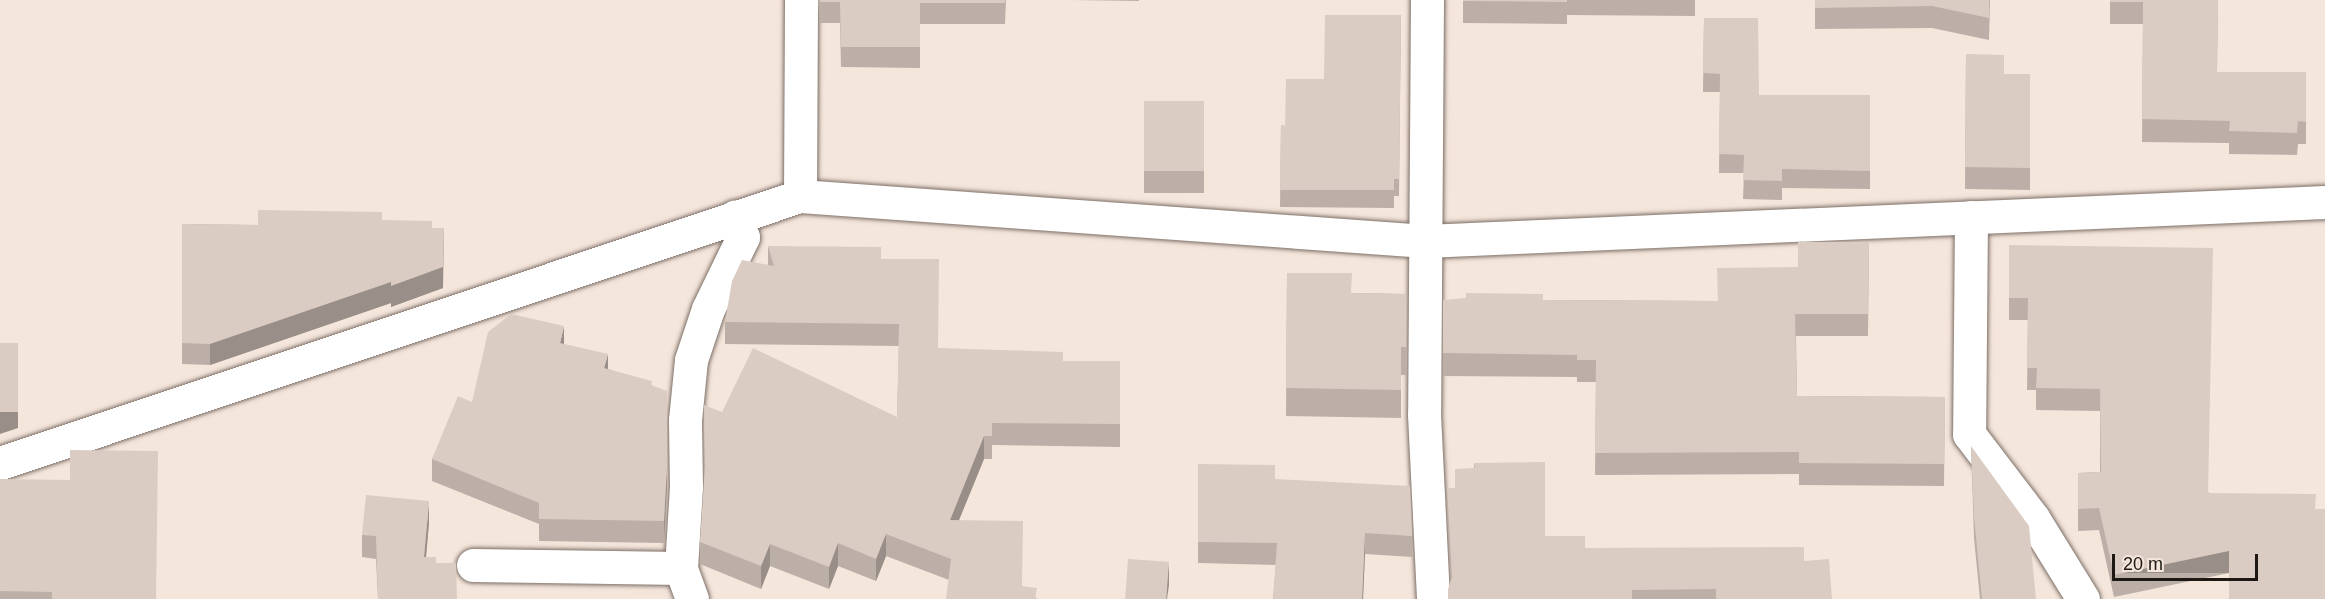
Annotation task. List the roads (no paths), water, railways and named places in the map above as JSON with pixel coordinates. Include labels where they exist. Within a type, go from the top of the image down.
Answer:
[{"type":"street","points":[[800,196],[801,0]]},
{"type":"street","points":[[1427,0],[1424,414],[1433,599]]},
{"type":"street","points":[[0,463],[800,196],[1425,241],[2325,202]]},
{"type":"street","points":[[692,599],[681,568],[686,487],[685,420],[691,360],[708,309],[743,237],[735,217]]},
{"type":"street","points":[[1971,217],[1969,434],[2033,518],[2083,599]]},
{"type":"street","points":[[473,565],[681,568]]}]
